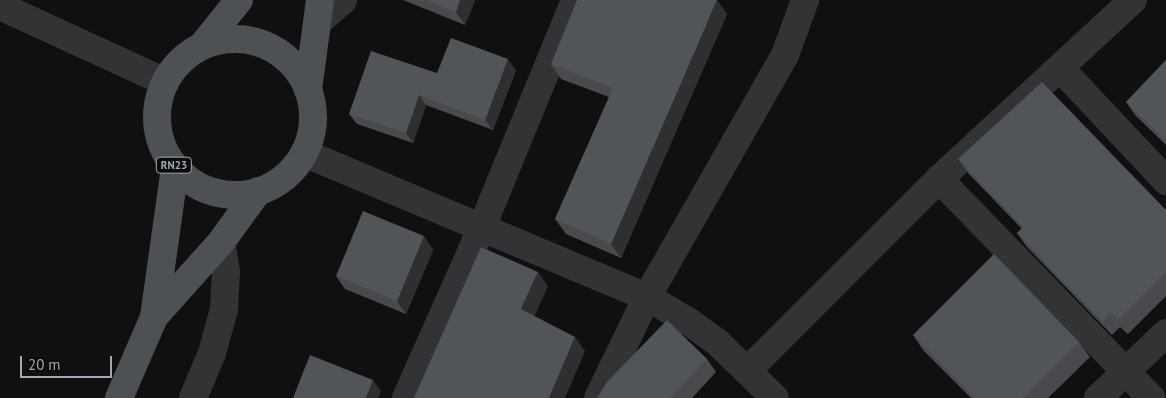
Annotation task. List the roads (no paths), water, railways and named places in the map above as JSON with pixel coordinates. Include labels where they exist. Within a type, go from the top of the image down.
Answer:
[{"type":"main road","name":"RN23","points":[[239,0],[202,46],[180,61],[164,82],[158,104],[157,126],[163,148],[175,167],[192,182],[213,192],[236,195],[258,191],[285,176],[304,153],[313,122],[308,90],[319,11]]},
{"type":"main road","name":"RN23","points":[[202,46],[227,39],[252,40],[276,50],[296,68],[308,90]]},
{"type":"main road","name":"RN23","points":[[119,398],[154,317],[175,167]]},
{"type":"main road","name":"RN23","points":[[154,317],[221,242],[258,191]]},
{"type":"street","points":[[319,11],[343,0]]},
{"type":"street","points":[[406,398],[482,227],[575,0]]},
{"type":"street","points":[[598,398],[647,297],[785,55],[805,0]]},
{"type":"street","points":[[748,370],[939,179],[1061,69],[1133,0]]},
{"type":"street","points":[[0,6],[164,82]]},
{"type":"street","points":[[1061,69],[1166,181]]},
{"type":"street","points":[[304,153],[647,297],[688,320],[748,370],[775,398]]},
{"type":"street","points":[[939,179],[1151,398]]},
{"type":"street","points":[[193,398],[212,353],[224,309],[226,272],[221,242]]},
{"type":"street","points":[[1098,398],[1166,333]]}]
